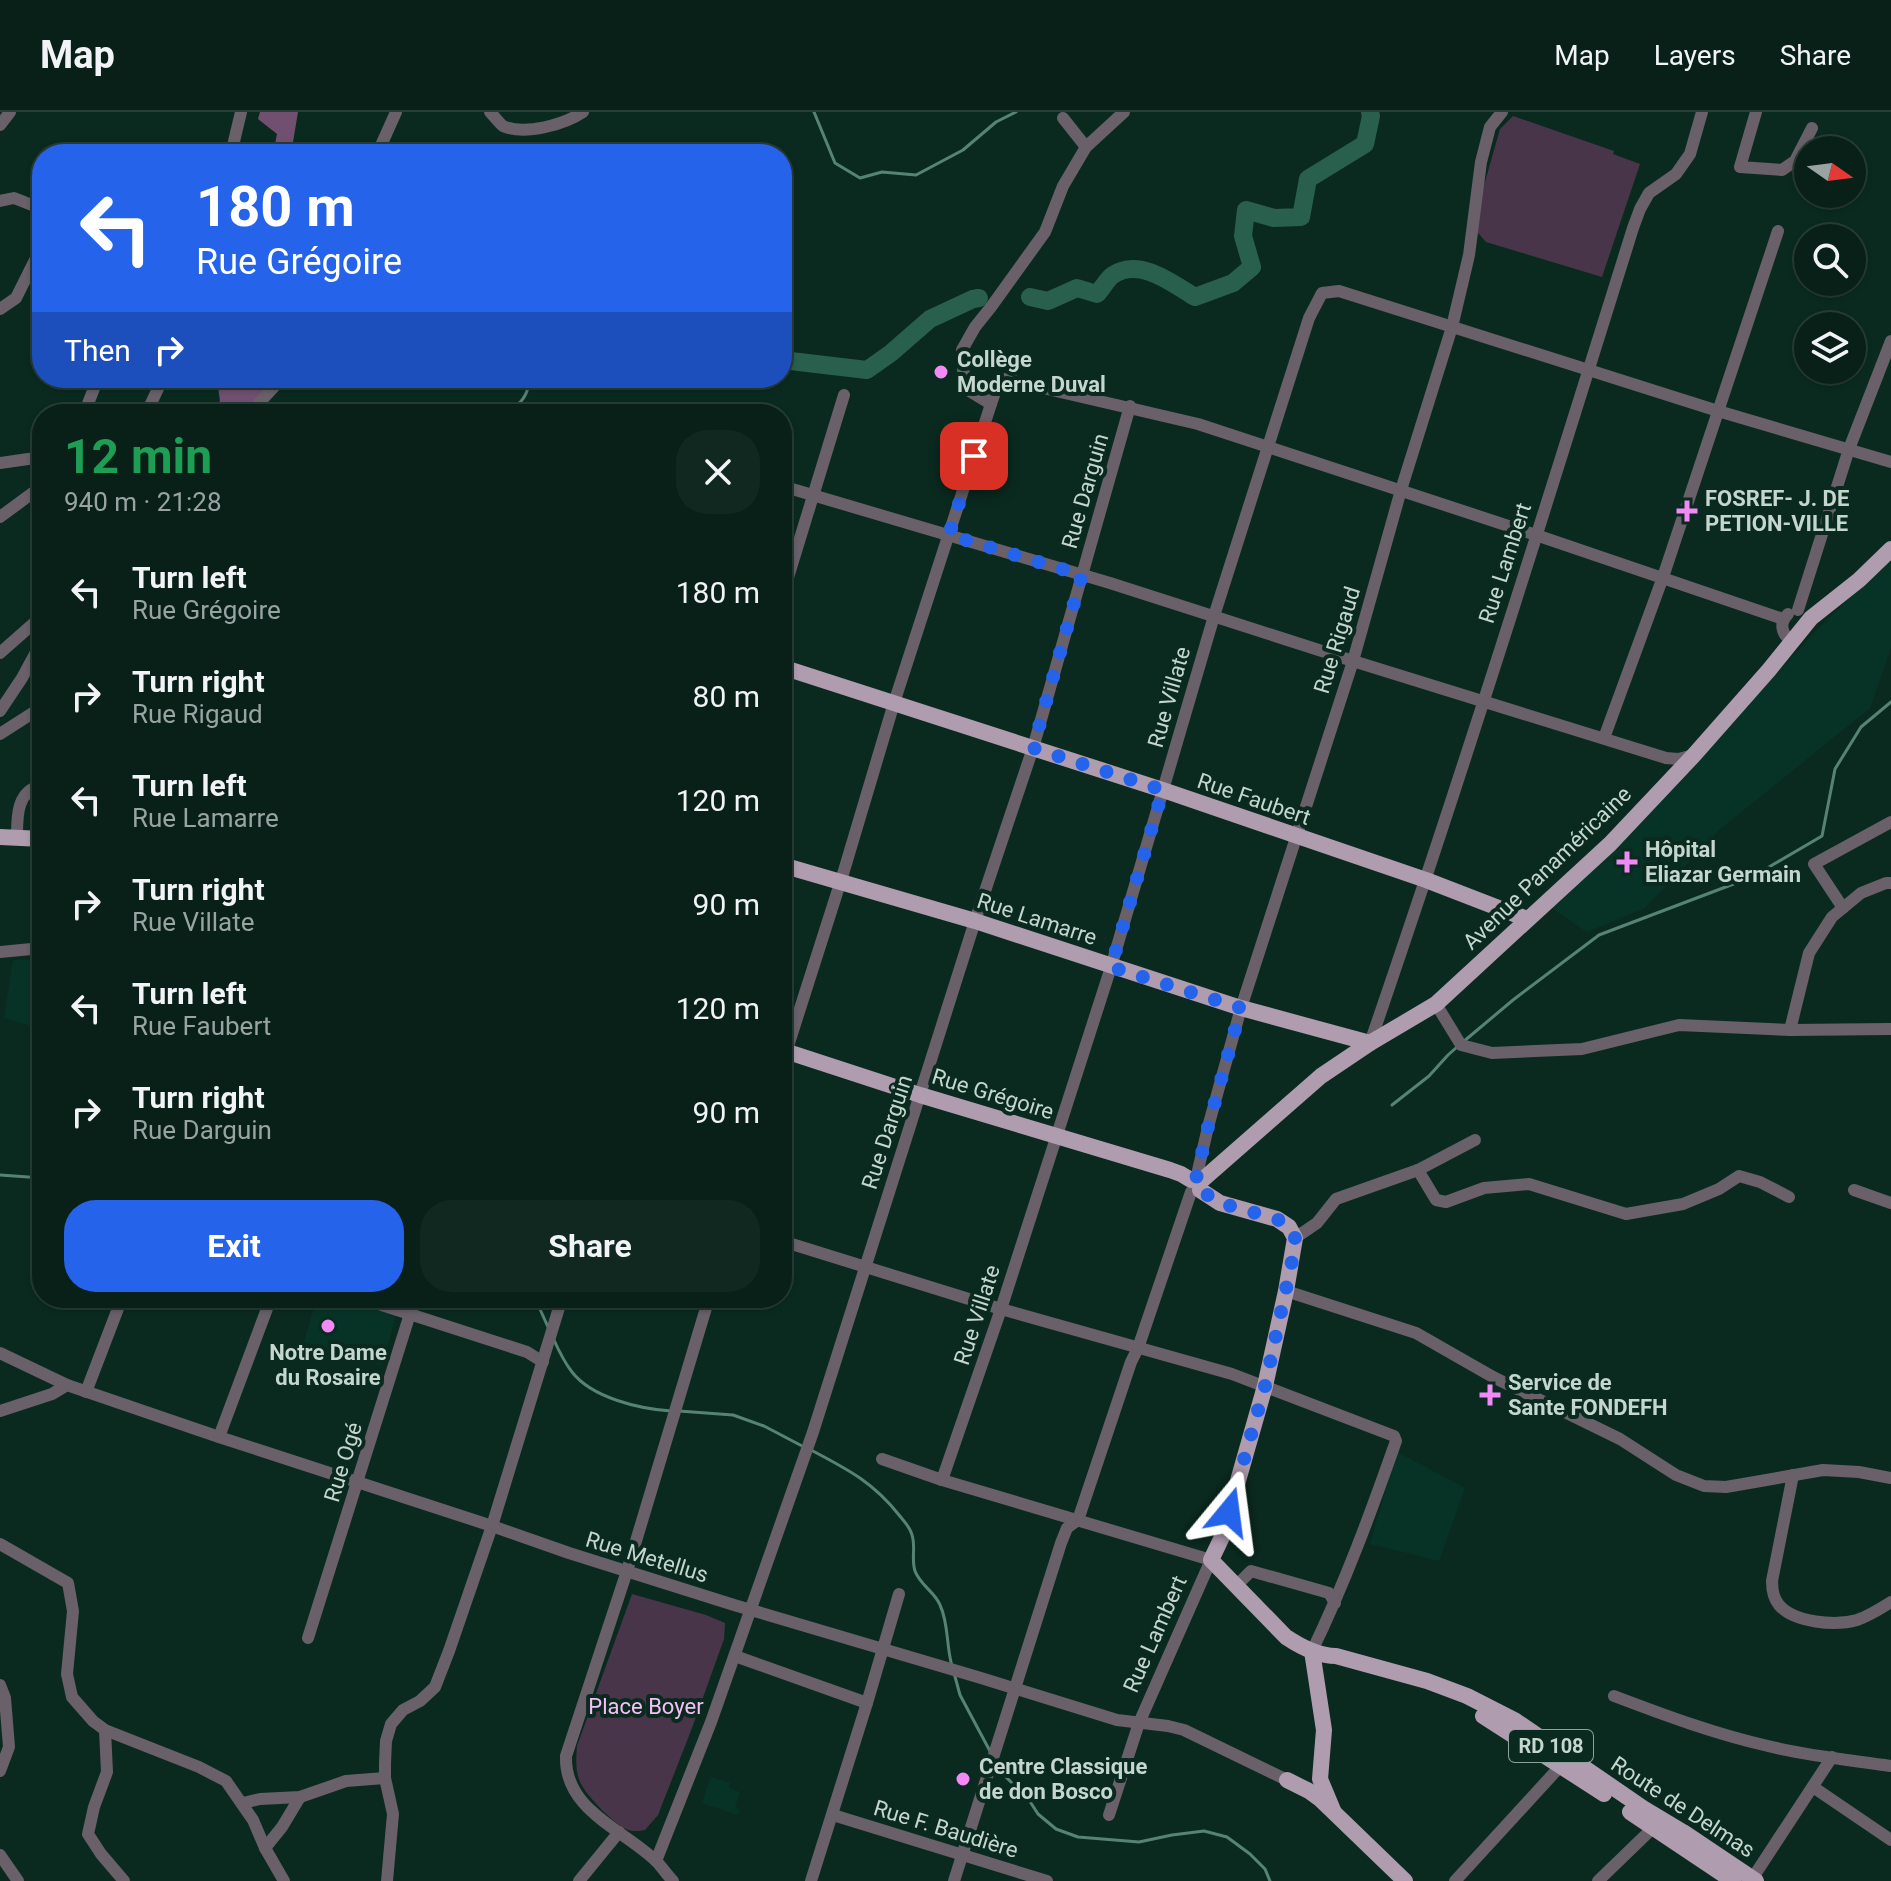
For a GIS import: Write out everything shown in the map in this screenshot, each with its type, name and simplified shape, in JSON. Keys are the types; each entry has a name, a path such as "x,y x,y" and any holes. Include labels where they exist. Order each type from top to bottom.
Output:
{"main road":[{"name":"Avenue Panaméricaine","path":"1196,1185 1321,1076 1436,1004 1610,844 1769,670 1792,641 1805,614 1859,580 1891,549"},
{"name":"Rue Faubert","path":"792,670 1163,790 1426,880 1527,919"},
{"path":"8,838 32,839"},
{"name":"Rue Lamarre","path":"792,868 975,921 1241,1008 1370,1043"},
{"name":"Rue Grégoire","path":"792,1059 1170,1170 1181,1174 1220,1203 1277,1219 1289,1227 1295,1238"},
{"name":"Rue Lambert","path":"1211,1560 1222,1537 1265,1386 1295,1238"},
{"name":"Route de Delmas","path":"1211,1560 1297,1645 1319,1654 1427,1681 1467,1696 1516,1721 1565,1762 1643,1808 1733,1881"},
{"path":"1319,1654 1324,1730 1320,1779 1333,1810"},
{"path":"1287,1780 1310,1778 1320,1767"},
{"path":"1287,1780 1309,1791 1333,1810 1405,1881"},
{"name":"Route de Delmas","path":"1658,1823 1754,1880"}],"street":[{"path":"0,125 10,112"},
{"path":"233,144 241,112"},
{"path":"382,144 396,112"},
{"path":"490,112 502,125 525,130 553,126 583,112"},
{"path":"991,404 968,390 962,350 975,327 1045,232 1063,186 1086,147 1124,112"},
{"name":"Rue Rigaud","path":"954,1881 1061,1543 1067,1528 1078,1520 1131,1362 1196,1185 1208,1127 1241,1008 1353,661 1401,490 1452,327 1469,255 1481,162 1490,127 1502,112"},
{"name":"Rue Lambert","path":"1370,1043 1485,701 1640,209 1649,193 1676,174 1690,154 1702,112"},
{"path":"1756,112 1740,167 1782,170 1795,161 1812,128"},
{"path":"1063,118 1086,147"},
{"path":"0,201 14,198 32,205"},
{"path":"1604,738 1663,577 1778,231"},
{"path":"0,309 16,298 32,266"},
{"name":"Rue Villate","path":"942,1480 1001,1309 1111,967 1214,616 1309,318 1322,293 1339,291 1452,327"},
{"path":"1452,327 1891,462"},
{"path":"1792,641 1784,633 1783,619 1789,612 1805,614 1849,449 1891,341"},
{"path":"792,1029 991,404 1005,379 1198,424 1783,619"},
{"path":"258,404 273,388"},
{"path":"792,564 844,395"},
{"name":"Rue Darguin","path":"656,1861 735,1656 811,1439 1033,748 1130,406"},
{"path":"0,463 32,458"},
{"path":"792,489 1082,575 1666,758 1694,755"},
{"path":"0,517 32,493"},
{"path":"0,653 32,625"},
{"path":"0,711 32,660"},
{"path":"0,734 32,713"},
{"path":"8,838 20,802 32,790"},
{"path":"1843,908 1814,864 1891,822"},
{"path":"1790,1030 1809,953 1832,917 1861,893 1891,883"},
{"path":"0,952 32,949"},
{"path":"1436,1004 1461,1045 1492,1053 1582,1049 1679,1025 1790,1030 1891,1029"},
{"path":"1295,1238 1317,1223 1336,1199 1418,1170 1475,1140"},
{"path":"1418,1170 1436,1200 1441,1202 1484,1188 1529,1184 1626,1214 1683,1204 1719,1189 1739,1176 1760,1182 1789,1197"},
{"path":"1854,1190 1891,1203"},
{"path":"792,1244 1001,1309 1232,1374 1394,1436 1396,1441 1319,1654"},
{"path":"1286,1291 1416,1333 1493,1377 1620,1439 1662,1468 1691,1482 1726,1487 1836,1470 1891,1478"},
{"path":"86,1392 118,1308"},
{"path":"219,1437 267,1308"},
{"path":"389,1308 527,1352 543,1362"},
{"name":"Rue Ogé","path":"308,1638 412,1308"},
{"path":"387,1881 393,1814 385,1778 386,1741 391,1724 403,1710 420,1701 435,1687 492,1526 559,1308"},
{"path":"673,1881 656,1861 593,1813 565,1772 566,1756 627,1571 706,1308"},
{"name":"Rue Metellus","path":"0,1353 86,1392 569,1553 1117,1720 1184,1730 1287,1780"},
{"path":"0,1411 52,1394 67,1385"},
{"path":"882,1459 942,1480 1211,1560"},
{"path":"1793,1475 1772,1581 1772,1591 1781,1608 1818,1622 1846,1622 1861,1619 1891,1602"},
{"path":"0,1544 68,1583 73,1611 67,1674 72,1697 105,1730 199,1767 226,1781 253,1820 284,1881"},
{"name":"Rue Lambert","path":"1109,1815 1139,1723 1211,1560"},
{"path":"1236,1586 1251,1571 1329,1593 1335,1603"},
{"path":"811,1881 899,1594"},
{"path":"735,1656 867,1703"},
{"path":"0,1685 5,1698 9,1747 0,1771"},
{"path":"1614,1696 1690,1724 1765,1746 1891,1766"},
{"path":"105,1730 107,1772 88,1834 124,1881"},
{"path":"1754,1880 1832,1757"},
{"path":"1455,1881 1565,1762"},
{"path":"243,1803 300,1797 346,1781 385,1778"},
{"path":"1813,1787 1891,1840"},
{"path":"265,1848 300,1797"},
{"name":"Rue F. Baudière","path":"833,1815 1047,1881"},
{"path":"1598,1881 1658,1823"},
{"path":"579,1881 619,1832"},
{"path":"0,1857 4,1881"},
{"path":"0,1857 18,1881"}],"shaded area":[{"path":"260,112 298,112 293,144 275,144 277,134 258,119"},
{"path":"218,388 267,388 254,404 217,404 220,401"},
{"path":"1891,557 1891,648 1870,708 1718,831 1645,908 1587,932 1550,907 1646,815 1817,630"},
{"path":"32,959 32,1026 4,1018 13,960"},
{"path":"314,1308 372,1308 396,1315 382,1366 304,1342"},
{"path":"1397,1452 1465,1488 1439,1561 1370,1544"},
{"path":"711,1777 730,1783 729,1788 740,1792 735,1807 740,1809 738,1815 702,1803"}],"green space":[{"path":"1513,116 1614,151 1613,154 1640,164 1602,277 1486,242 1478,233 1477,210 1500,129"},
{"name":"Place Boyer","path":"632,1594 725,1623 724,1639 658,1815 645,1830 636,1831 614,1821 589,1796 579,1779 576,1761 577,1746"}],"waterway":[{"path":"814,112 835,163 860,178 882,172 916,175 963,150 996,122 1016,112"},
{"path":"1030,297 1048,301 1077,288 1097,294 1113,275 1134,269 1156,274 1195,297 1233,283 1252,267 1243,236 1246,210 1274,218 1301,217 1308,179 1365,144 1370,112"},
{"path":"792,361 867,370 930,319 979,298"},
{"path":"518,404 527,388"},
{"path":"1463,1042 1599,935 1752,877 1822,836 1835,769 1861,727 1891,702"},
{"path":"1392,1105 1429,1076 1457,1047"},
{"path":"0,1175 32,1177"},
{"path":"539,1308 548,1327"},
{"path":"553,1338 572,1372 592,1389 631,1405 671,1411"},
{"path":"679,1411 733,1415 764,1426 804,1447"},
{"path":"811,1450 869,1485 908,1527 913,1540 915,1571 938,1600 943,1612 952,1666"},
{"path":"954,1673 960,1695 991,1753"},
{"path":"997,1763 1001,1772 1029,1800 1038,1814 1056,1829 1078,1837 1139,1842 1204,1831 1227,1837 1250,1854 1265,1869 1270,1881"}],"place":[{"name":"Collège Moderne Duval","path":"941,372"},
{"name":"FOSREF- J. DE PETION-VILLE","path":"1687,511"},
{"name":"Hôpital Eliazar Germain","path":"1627,862"},
{"name":"Notre Dame du Rosaire","path":"328,1326"},
{"name":"Service de Sante FONDEFH","path":"1490,1395"},
{"name":"Centre Classique de don Bosco","path":"963,1779"}],"route":[{"path":"974,456 949,535 1082,575 1033,748 1163,790 1111,967 1241,1008 1196,1179 1201,1183 1200,1190 1220,1203 1277,1219 1289,1227 1295,1238 1265,1386 1229,1512"}]}
